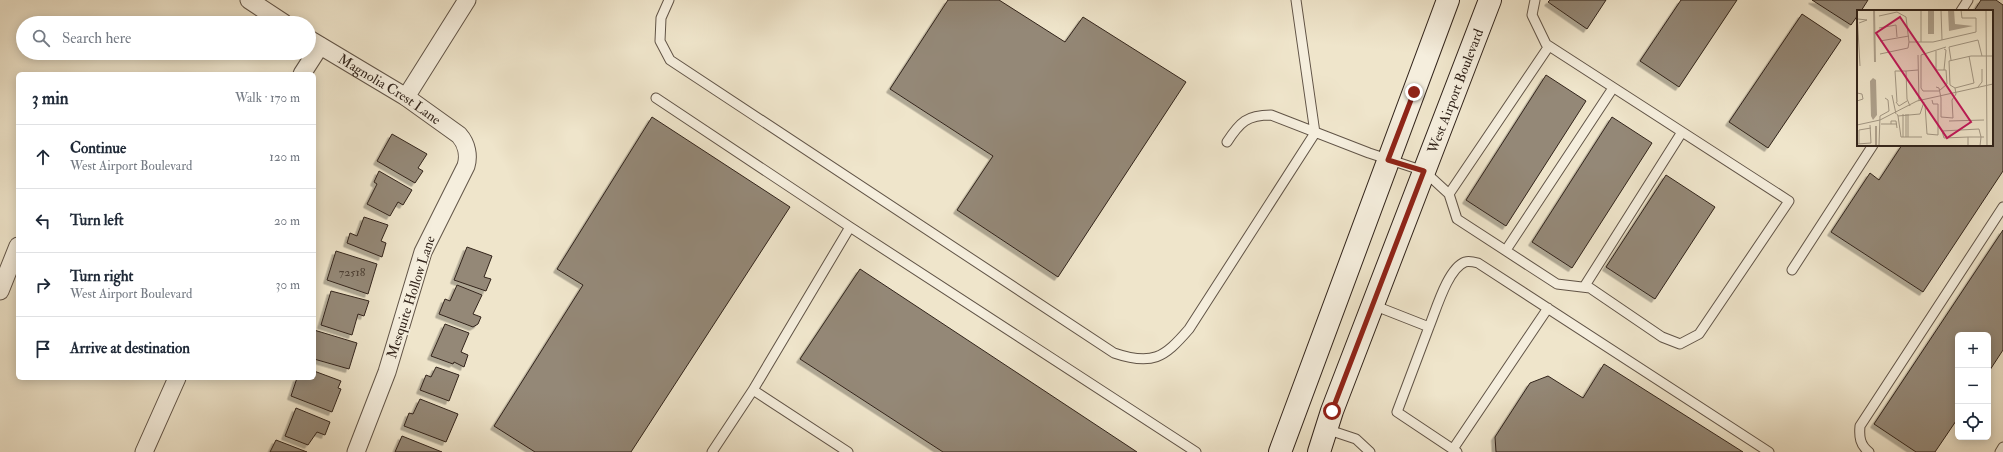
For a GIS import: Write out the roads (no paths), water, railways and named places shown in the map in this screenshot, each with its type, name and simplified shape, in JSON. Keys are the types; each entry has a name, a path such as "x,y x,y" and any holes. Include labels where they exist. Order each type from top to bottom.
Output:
{"main road":[{"path":"1280,452 1448,0"},
{"name":"West Airport Boulevard","path":"1319,452 1373,305 1490,0"}],"street":[{"path":"249,0 273,16"},
{"path":"406,98 467,0"},
{"name":"Magnolia Crest Lane","path":"316,44 406,98 459,136 465,145"},
{"path":"303,72 307,60"},
{"name":"Mesquite Hollow Lane","path":"356,452 387,372 423,252 466,166 468,157 465,145"},
{"path":"0,290 16,251"},
{"path":"144,452 176,380"}],"lane":[{"path":"669,0 661,18 660,41 670,60 1114,353 1133,359 1153,358 1173,348 1189,329 1315,133 1296,0"},
{"path":"1227,142 1241,123 1256,115 1271,115 1289,120 1315,133 1388,160 1424,171 1449,194 1457,219 1557,284 1590,288 1662,337 1680,344 1699,334 1789,201 1546,44 1532,15 1534,0"},
{"path":"1962,10 1968,0"},
{"path":"1449,194 1549,46"},
{"path":"1506,250 1613,88"},
{"path":"656,98 850,227 1196,452"},
{"path":"1584,287 1682,132"},
{"path":"1792,270 1873,146"},
{"path":"1869,452 1862,444 1860,426 2003,207"},
{"path":"712,452 753,390 850,227"},
{"path":"1548,308 1455,451 1397,412 1429,327 1450,278 1457,267 1466,261 1478,263 1548,308 1769,452"},
{"path":"1373,305 1429,327"},
{"path":"753,390 848,452"},
{"path":"1326,430 1356,439 1370,452"},
{"path":"2000,452 2003,447"}]}
